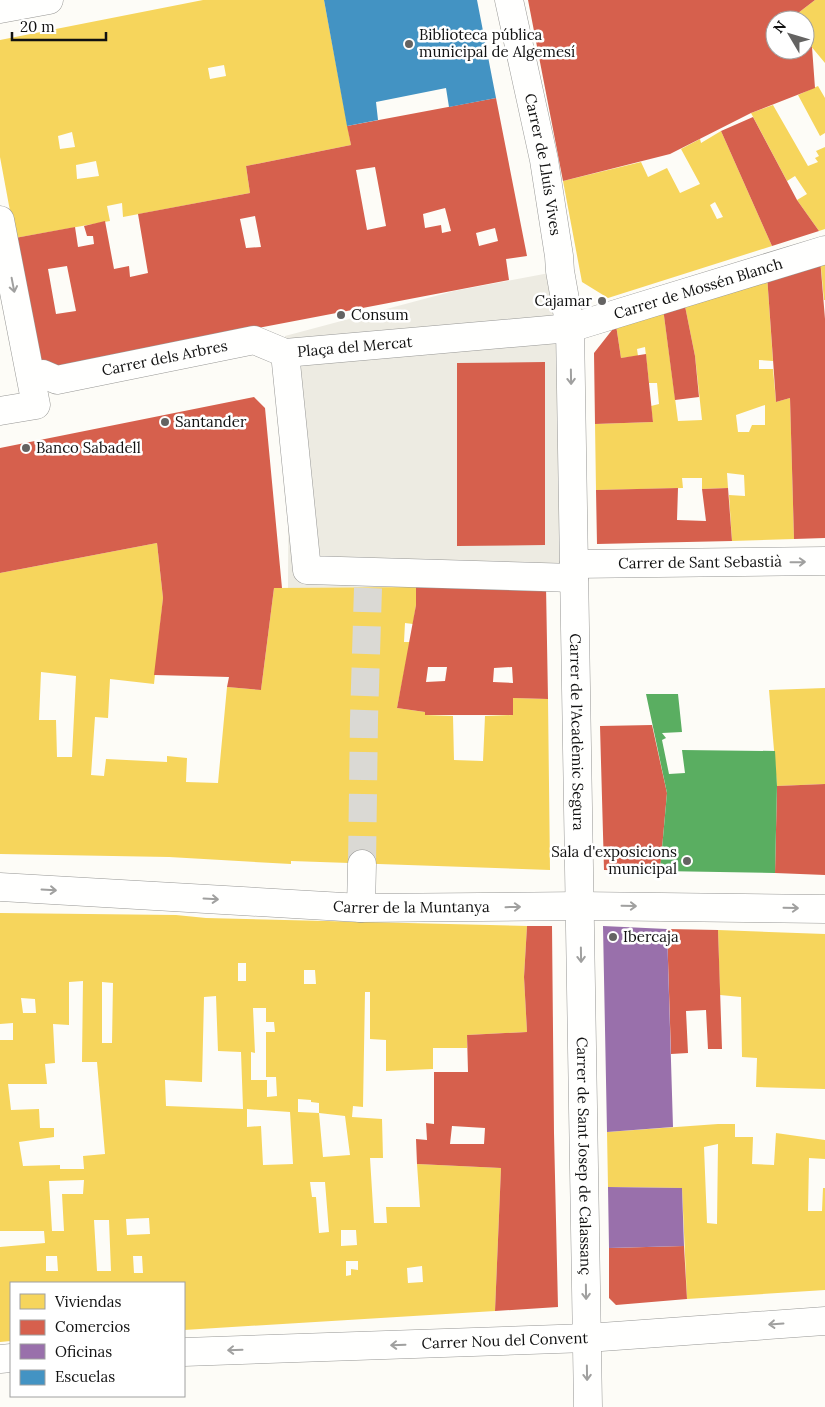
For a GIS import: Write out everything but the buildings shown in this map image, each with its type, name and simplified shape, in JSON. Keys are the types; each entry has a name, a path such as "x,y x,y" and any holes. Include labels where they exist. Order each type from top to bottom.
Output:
{"street":[{"path":"0,9 49,0"},
{"name":"Carrer de Lluís Vives","path":"509,0 544,160 570,328"},
{"path":"0,220 36,405 0,411"},
{"name":"Carrer de Mossén Blanch","path":"570,328 825,250"},
{"path":"570,328 575,576"},
{"name":"Plaça del Mercat","path":"570,328 285,353 307,570 368,580 575,576"},
{"name":"Carrer dels Arbres","path":"43,374 57,380 254,340 285,353"},
{"name":"Carrer de Sant Sebastià","path":"575,576 825,561"},
{"name":"Carrer de l'Acadèmic Segura","path":"575,576 580,906"},
{"path":"361,908 362,864"},
{"name":"Carrer de la Muntanya","path":"0,887 361,908 580,906 825,909"},
{"name":"Carrer de Sant Josep de Calassanç","path":"580,906 588,1407"},
{"name":"Carrer Nou del Convent","path":"185,1352 586,1338 825,1321"}],"shaded area":[{"path":"560,271 575,586 288,588 289,387 285,336 454,291"}],"tunnel":[{"path":"362,864 368,588"}],"place":[{"name":"Biblioteca pública municipal de Algemesí","path":"409,44"},
{"name":"Cajamar","path":"602,301"},
{"name":"Consum","path":"341,315"},
{"name":"Santander","path":"165,422"},
{"name":"Banco Sabadell","path":"26,448"},
{"name":"Sala d'exposicions municipal","path":"687,861"},
{"name":"Ibercaja","path":"613,937"}]}
